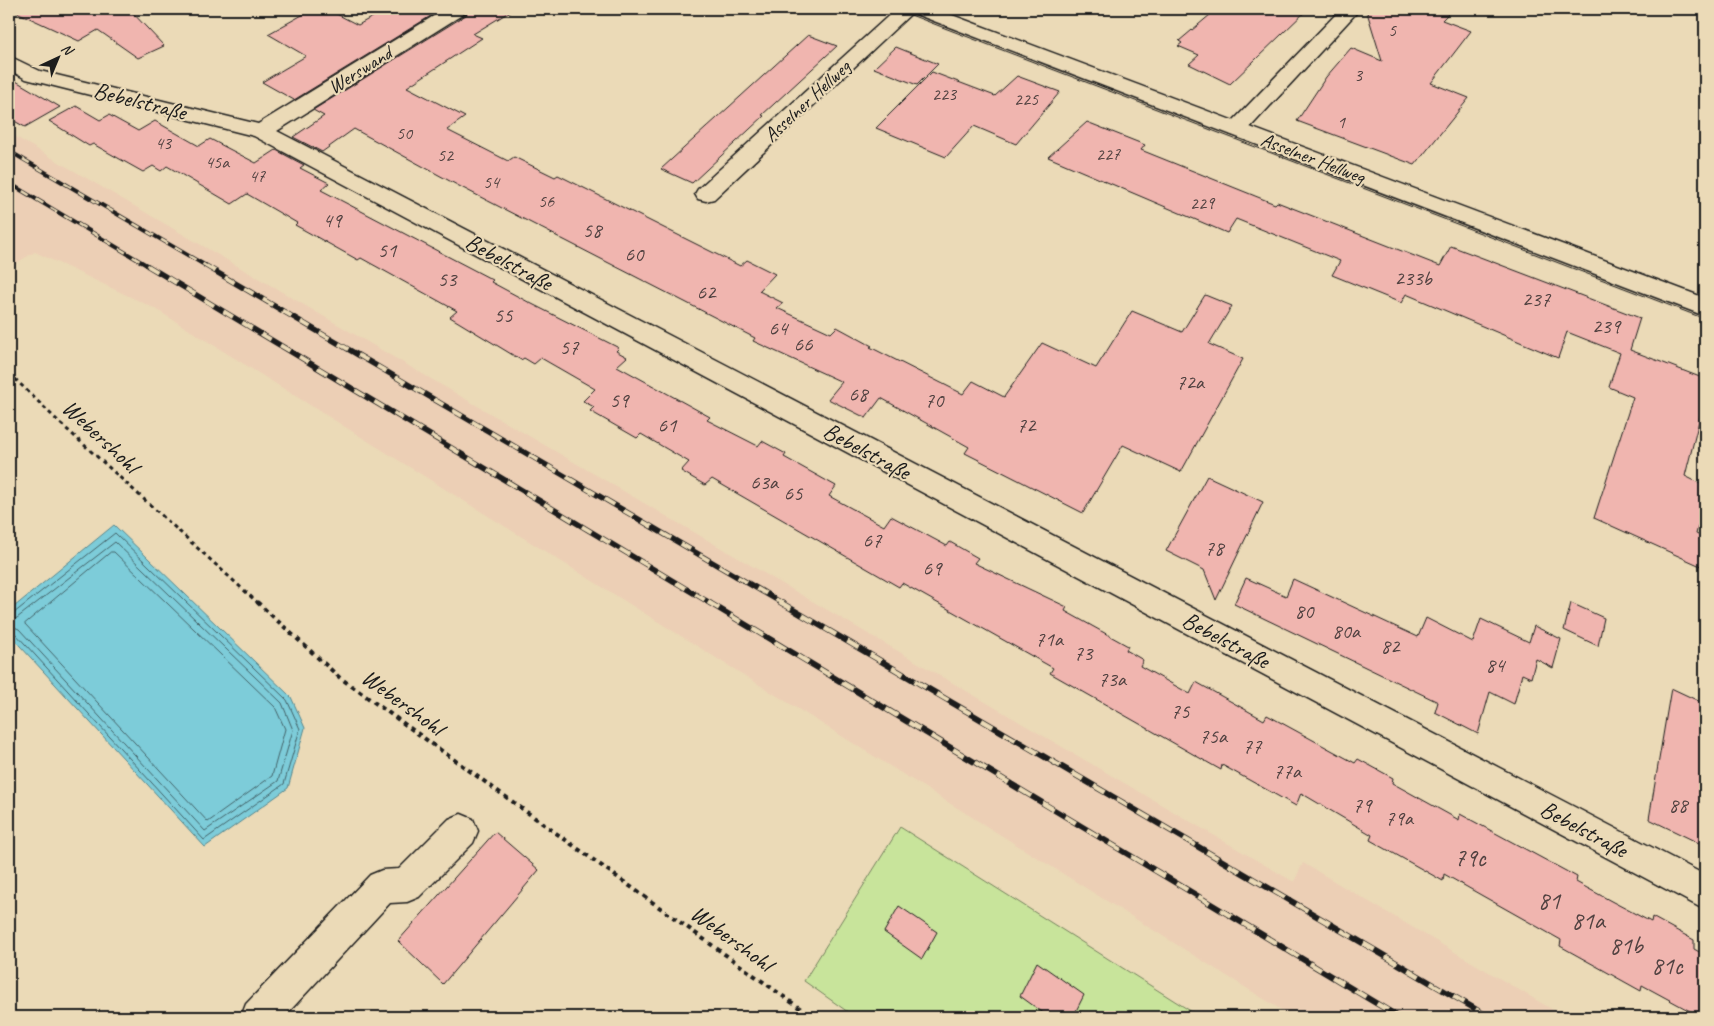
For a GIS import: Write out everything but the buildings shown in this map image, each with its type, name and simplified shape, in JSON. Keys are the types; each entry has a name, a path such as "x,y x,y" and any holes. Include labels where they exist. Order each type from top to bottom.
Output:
{"street":[{"name":"Werswand","path":"261,132 458,9"},
{"name":"Asselner Hellweg","path":"706,194 907,9"},
{"name":"Asselner Hellweg","path":"920,9 1705,308"},
{"path":"1237,129 1351,9"},
{"name":"Bebelstraße","path":"9,62 33,75 261,132 1705,893"},
{"path":"259,1017 382,887 407,885 461,831"}],"path":[{"name":"Webershohl","path":"9,372 60,423 339,677 812,1017"}],"shaded area":[{"path":"9,133 1294,882 1303,863 1565,1017 1293,1017 154,308 35,252 9,267"}],"green space":[{"path":"900,827 1200,1017 855,1017 804,981"}],"water":[{"path":"114,525 291,697 305,728 288,788 205,847 9,634 9,611"}],"tram line":[{"path":"895,9 1705,319"}],"railway":[{"path":"9,151 208,267"},
{"path":"9,183 150,267"},
{"path":"148,266 710,603"},
{"path":"206,266 782,603"},
{"path":"708,602 1399,1017"},
{"path":"780,602 1489,1017"}]}
